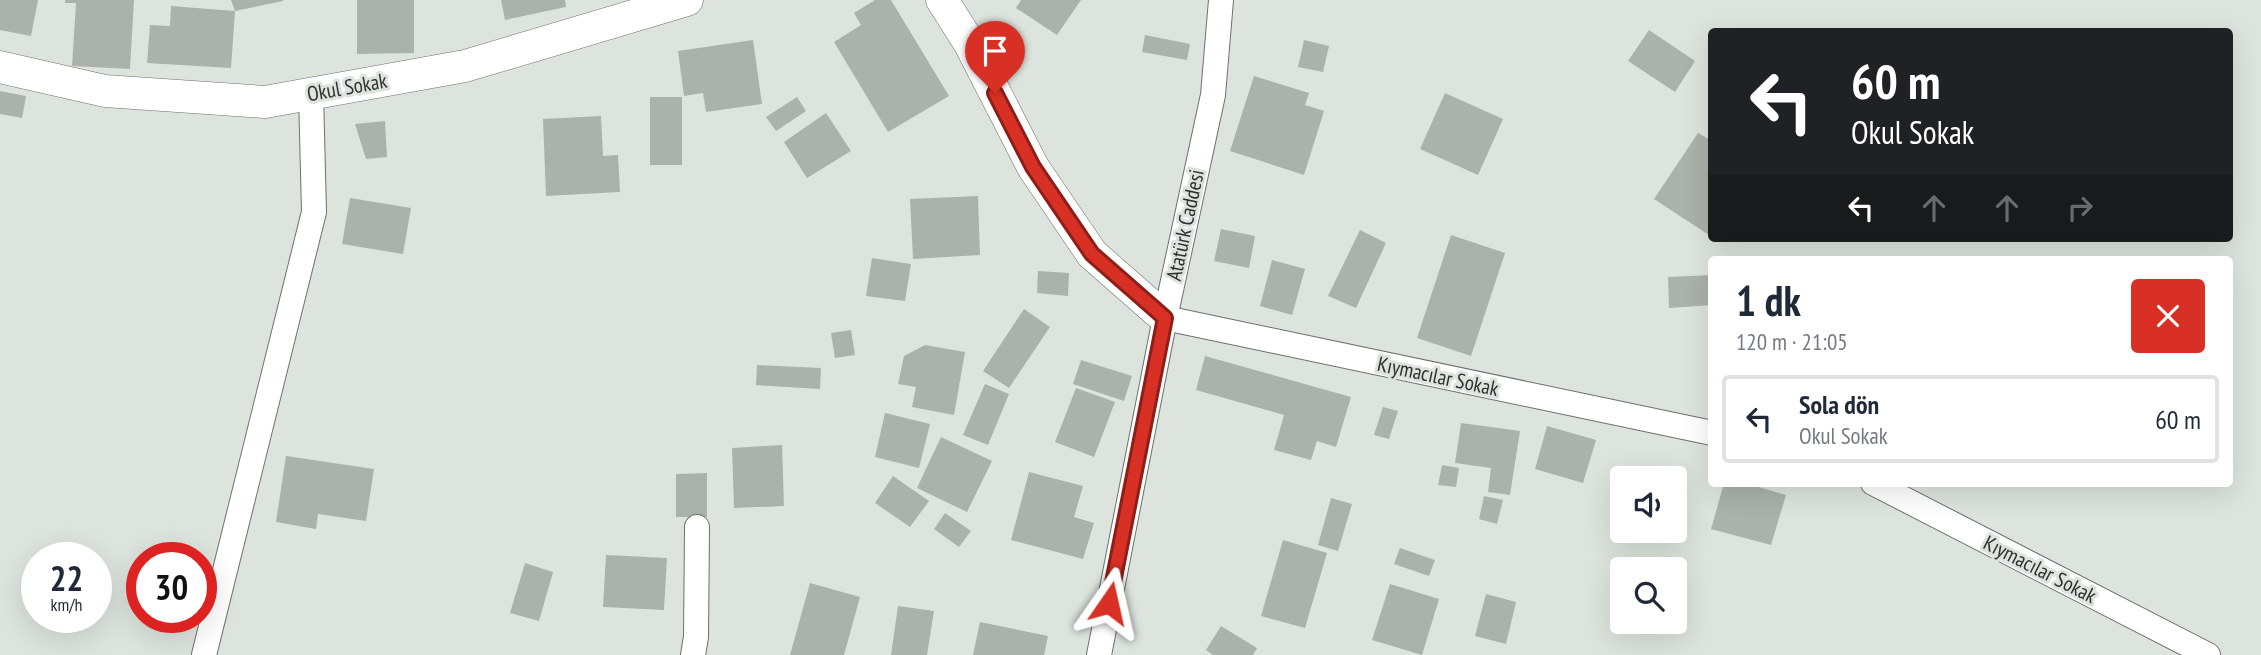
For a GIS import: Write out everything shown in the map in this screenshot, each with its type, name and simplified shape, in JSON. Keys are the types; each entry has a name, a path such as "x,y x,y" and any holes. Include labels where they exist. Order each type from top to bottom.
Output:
{"street":[{"name":"Okul Sokak","path":"0,66 104,91 265,102 465,66 687,0"},
{"path":"942,0 970,44 1033,167 1092,254 1165,318"},
{"name":"Atatürk Caddesi","path":"1099,655 1165,318 1213,95 1221,0"},
{"path":"204,655 314,212 311,94"},
{"name":"Kıymacılar Sokak","path":"1165,318 1708,432"},
{"name":"Kıymacılar Sokak","path":"1880,487 2208,655"},
{"path":"693,655 696,637 696,527"}],"building":[{"path":"0,0 38,0 31,36 0,30"},
{"path":"65,0 134,0 130,69 72,66 76,3 65,3"},
{"path":"231,0 283,0 283,1 235,11"},
{"path":"357,0 414,0 414,53 357,54"},
{"path":"501,0 565,0 566,7 505,20"},
{"path":"875,0 891,0 949,96 888,132 834,42 861,25 854,13"},
{"path":"1021,0 1081,0 1057,35 1016,8"},
{"path":"171,6 235,11 231,68 147,63 150,25 170,26"},
{"path":"1649,30 1695,61 1675,92 1628,61"},
{"path":"1145,35 1190,44 1187,60 1142,52"},
{"path":"753,40 762,104 706,112 703,93 684,96 678,51"},
{"path":"1304,40 1329,46 1323,72 1298,67"},
{"path":"1254,76 1309,93 1305,105 1324,111 1304,175 1230,151"},
{"path":"0,91 26,96 22,118 0,114"},
{"path":"1445,93 1503,119 1478,175 1420,149"},
{"path":"650,97 682,97 682,165 650,165"},
{"path":"797,97 806,111 776,131 766,117"},
{"path":"826,113 851,151 807,178 784,142"},
{"path":"601,116 603,156 618,155 620,192 546,196 543,119"},
{"path":"385,121 387,157 366,159 355,124"},
{"path":"1698,133 1708,139 1708,234 1654,199"},
{"path":"978,196 980,255 913,259 910,199"},
{"path":"350,198 411,208 403,254 342,244"},
{"path":"1221,229 1255,236 1249,268 1214,261"},
{"path":"1360,230 1386,243 1356,308 1328,296"},
{"path":"1451,235 1505,253 1471,356 1417,338"},
{"path":"872,258 911,264 905,301 866,296"},
{"path":"1272,260 1305,269 1292,315 1260,306"},
{"path":"1038,271 1069,273 1068,296 1037,293"},
{"path":"1708,275 1708,305 1669,308 1668,277"},
{"path":"1024,309 1050,327 1009,388 983,371"},
{"path":"851,330 855,355 835,358 831,333"},
{"path":"925,345 965,352 954,415 912,407 916,387 898,384 904,356"},
{"path":"1205,356 1351,397 1336,447 1317,441 1311,460 1274,450 1284,415 1196,390"},
{"path":"1081,360 1132,376 1124,401 1073,384"},
{"path":"757,365 821,368 820,389 756,385"},
{"path":"985,384 1009,394 988,445 963,435"},
{"path":"1076,388 1115,402 1094,457 1055,442"},
{"path":"1383,407 1398,411 1389,439 1374,435"},
{"path":"885,413 930,424 919,468 875,457"},
{"path":"1461,423 1520,431 1510,495 1488,492 1491,468 1455,463"},
{"path":"1547,426 1596,440 1583,483 1535,469"},
{"path":"941,437 992,461 967,512 917,488"},
{"path":"782,445 784,506 734,508 732,448"},
{"path":"286,456 374,469 366,521 318,514 316,529 276,522"},
{"path":"1442,465 1459,468 1456,487 1438,485"},
{"path":"1029,472 1083,486 1074,517 1094,523 1083,559 1011,540"},
{"path":"707,473 707,517 676,517 676,474"},
{"path":"893,476 929,501 910,527 875,503"},
{"path":"1723,487 1759,487 1786,495 1771,545 1711,529"},
{"path":"1484,496 1503,500 1497,524 1479,519"},
{"path":"1331,498 1352,504 1338,551 1318,545"},
{"path":"945,513 971,531 959,547 934,529"},
{"path":"1283,540 1327,553 1305,628 1261,616"},
{"path":"1400,548 1435,560 1429,576 1394,564"},
{"path":"606,555 667,558 664,610 603,607"},
{"path":"525,563 553,572 539,621 510,613"},
{"path":"810,583 860,597 844,655 790,655"},
{"path":"1390,584 1439,599 1422,655 1372,640"},
{"path":"1486,594 1516,602 1506,644 1475,636"},
{"path":"898,606 934,611 927,655 891,655"},
{"path":"980,622 1048,636 1044,655 973,655"},
{"path":"1221,626 1257,648 1253,655 1213,655 1206,650"}],"route":[{"path":"995,93 1033,167 1092,254 1165,318 1109,603"}]}
